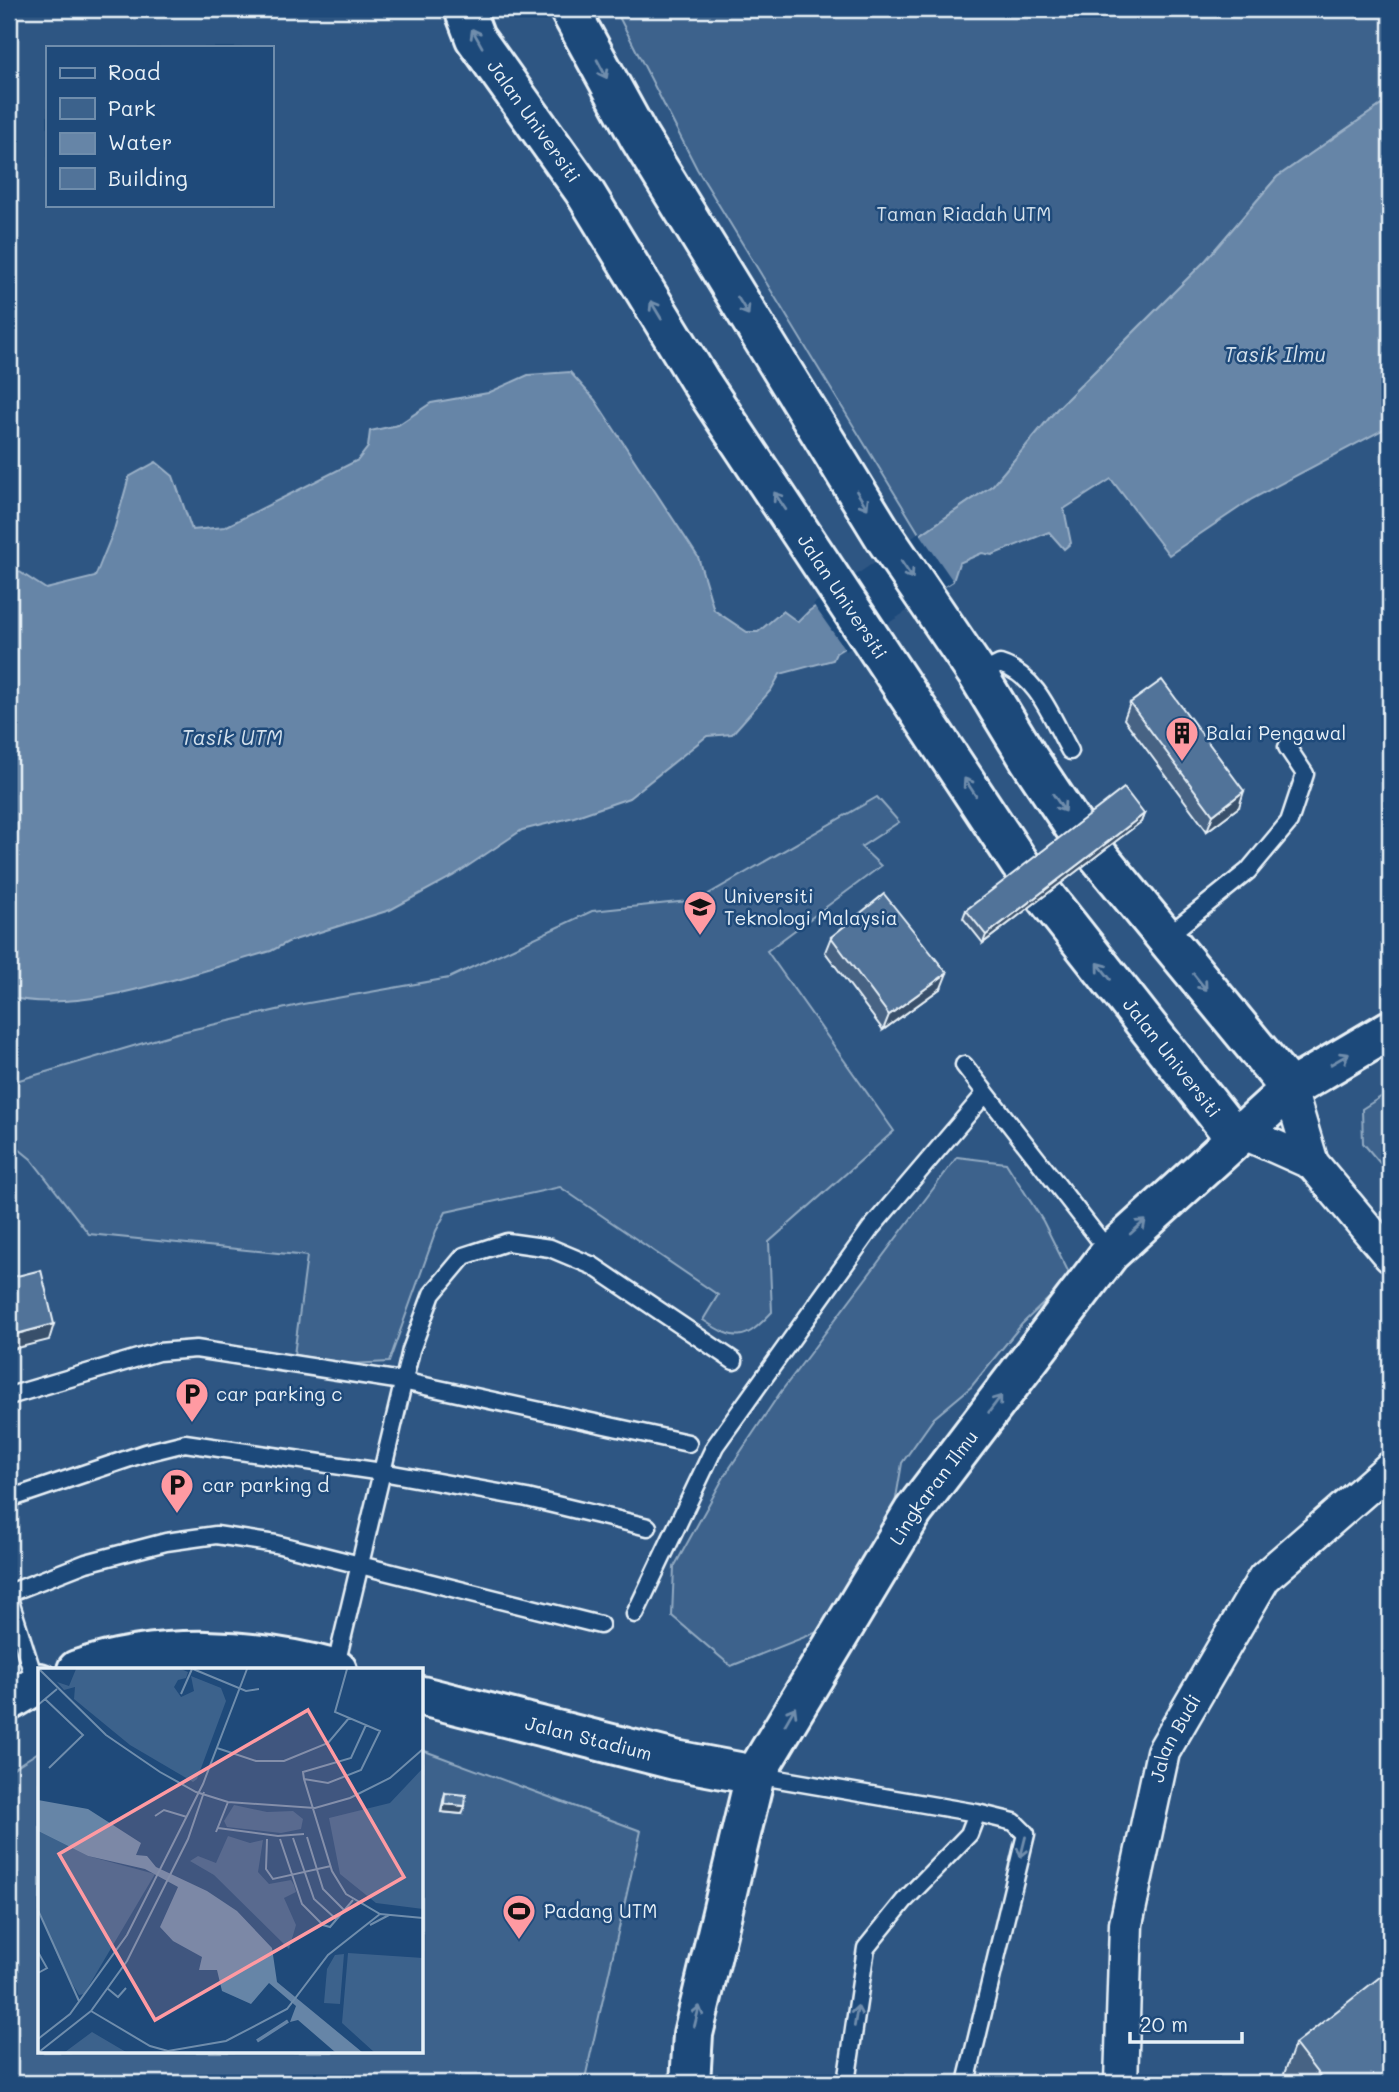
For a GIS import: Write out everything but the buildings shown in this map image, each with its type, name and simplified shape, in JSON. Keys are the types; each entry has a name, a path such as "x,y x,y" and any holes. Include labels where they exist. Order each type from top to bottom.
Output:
{"street":[{"name":"Jalan Universiti","path":"464,9 475,38 584,191 700,381 1020,864 1224,1125 1312,1163"},
{"path":"569,9 639,137 885,538 978,675 1073,825 1166,937 1200,983 1290,1089 1312,1163 1390,1256"},
{"name":"Lingkaran Ilmu","path":"690,2083 693,2034 755,1775 913,1512 1110,1253 1290,1089 1390,1030"},
{"name":"Jalan Budi","path":"1121,2083 1126,1924 1163,1752 1264,1578 1390,1468"},
{"path":"83,1668 101,1662 151,1655 230,1650 325,1668"},
{"name":"Jalan Stadium","path":"424,1697 675,1760 755,1775"}],"lane":[{"path":"978,675 1000,664 1015,668 1031,681 1070,751"},
{"path":"1166,937 1248,871 1289,822 1305,774 1287,747"},
{"path":"964,1065 1110,1253"},
{"path":"635,1614 715,1446 871,1228 985,1094"},
{"path":"336,1668 402,1381 432,1294 464,1256 507,1242 551,1248 593,1266 734,1361"},
{"path":"9,1396 158,1352 196,1349 402,1381 688,1443"},
{"path":"9,1499 145,1453 185,1443 382,1472 527,1498 648,1527"},
{"path":"9,1593 86,1563 166,1542 216,1535 276,1544 600,1625"},
{"path":"9,1598 28,1689"},
{"path":"755,1775 977,1813 1014,1822 1026,1834 966,2083"},
{"path":"846,2083 866,1948 904,1901 969,1834 977,1813"}],"shaded area":[{"name":"Universiti Teknologi Malaysia","path":"9,9 1390,9 1390,2083 9,2083"}],"green space":[{"name":"Taman Riadah UTM","path":"615,9 1390,9 1390,99 1277,177 1206,260 1057,409 993,485 920,535 697,169"},
{"path":"877,797 899,822 861,847 881,866 767,951 894,1131 769,1242 772,1312 747,1334 732,1335 703,1320 718,1295 560,1187 446,1212 436,1231 389,1362 350,1364 294,1355 307,1256 89,1234 31,1159 9,1141 9,1083 177,1033 303,1004 449,978 592,911 698,900"},
{"path":"1390,1091 1390,1175 1363,1143 1362,1109"},
{"path":"957,1157 1006,1163 1043,1221 1071,1277 1022,1324 971,1387 934,1418 902,1463 895,1504 820,1631 731,1666 672,1616 674,1567 725,1475 780,1393"},
{"name":"Padang UTM","path":"424,1751 641,1831 584,2083 9,2083 9,1771 38,1752 38,2054 424,2054"}],"water":[{"name":"Tasik UTM","path":"1390,99 1390,426 1252,499 1169,555 1111,479 1064,509 1071,543 1064,549 1049,532 992,555 982,553 959,563 953,581 836,653 833,660 780,674 771,690 732,734 707,736 629,798 574,817 522,830 453,876 390,910 288,942 271,951 140,989 70,1001 9,997 9,565 46,589 95,577 114,530 129,477 156,462 173,476 192,530 225,527 358,460 368,447 370,431 398,425 431,403 488,393 528,375 570,372 595,400 698,557 714,610 747,632 758,632 783,611 798,622 809,611 993,485 1057,409 1206,260 1277,177"}],"pier":[{"path":"919,532 953,581 846,651 813,604"}],"place":[{"name":"Balai Pengawal","path":"1182,763"},
{"name":"Universiti Teknologi Malaysia","path":"700,937"},
{"name":"car parking c","path":"192,1424"},
{"name":"car parking d","path":"177,1515"},
{"name":"Padang UTM","path":"519,1941"}],"water label":[{"name":"Tasik Ilmu","path":"1275,355"}]}
